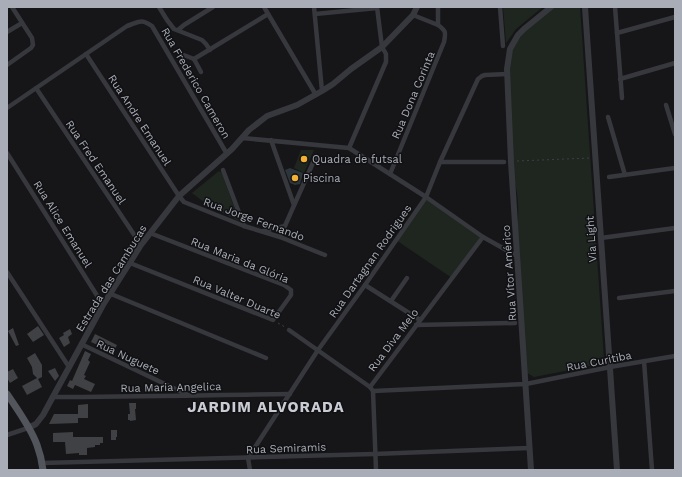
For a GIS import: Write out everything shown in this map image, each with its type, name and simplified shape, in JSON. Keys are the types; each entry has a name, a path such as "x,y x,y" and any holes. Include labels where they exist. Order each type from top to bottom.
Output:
{"main road":[{"path":"7,394 37,445 42,467"}],"street":[{"path":"7,65 33,45 32,38 12,7"},
{"path":"160,7 174,29 202,40 210,50"},
{"path":"178,30 213,7"},
{"path":"264,7 316,95"},
{"path":"314,7 322,91"},
{"name":"Estrada das Cambucas","path":"28,428 39,421 103,305 141,245 179,196 227,154 249,130 267,116 297,105 316,95 382,47 413,15 417,7"},
{"name":"Rua Dona Corinta","path":"390,174 444,42 444,29 438,25 438,7"},
{"path":"500,7 503,46"},
{"path":"507,74 509,53 514,40 521,32 551,7"},
{"name":"Via Light","path":"585,7 617,470"},
{"path":"615,7 622,98"},
{"path":"315,14 347,9 377,8 382,47 386,54 386,62 349,148"},
{"path":"194,59 268,14"},
{"path":"413,15 438,25"},
{"path":"617,33 675,17"},
{"name":"Rua Frederico Cameron","path":"7,108 127,26 140,21 145,21 152,26 227,154"},
{"path":"7,32 22,23"},
{"name":"Rua Andre Emanuel","path":"86,54 179,196"},
{"path":"181,54 194,59 201,72"},
{"path":"620,79 675,63"},
{"name":"Rua Vítor Américo","path":"507,74 511,162 531,470"},
{"name":"Rua Dartagnan Rodrigues","path":"248,458 318,350 426,197 440,162 478,79 485,75 507,74"},
{"name":"Rua Fred Emanuel","path":"36,88 141,245"},
{"path":"666,105 675,134"},
{"path":"608,117 624,175"},
{"path":"242,138 349,148 426,197 483,238 518,256"},
{"path":"271,140 294,205"},
{"name":"Rua Alice Emanuel","path":"7,153 103,305"},
{"path":"280,238 316,156"},
{"path":"440,162 504,162"},
{"path":"609,177 675,168"},
{"path":"223,170 244,226"},
{"name":"Rua Jorge Fernando","path":"179,196 184,202 244,226 325,255"},
{"path":"262,232 285,226"},
{"path":"601,238 675,228"},
{"name":"Rua Maria da Glória","path":"150,233 288,287 291,290 291,295 273,320"},
{"name":"Rua Diva Melo","path":"371,389 416,325 483,238"},
{"name":"Rua Valter Duarte","path":"130,263 273,320"},
{"path":"7,272 69,367"},
{"path":"391,301 407,278"},
{"path":"365,285 420,320"},
{"path":"619,298 675,291"},
{"path":"110,294 266,358"},
{"path":"416,325 515,322"},
{"name":"Rua Valter Duarte","path":"289,330 371,389"},
{"name":"Rua Nuguete","path":"81,344 189,396"},
{"name":"Rua Curitiba","path":"526,384 675,356"},
{"path":"644,362 652,470"},
{"path":"376,470 371,389 526,384"},
{"name":"Rua Maria Angelica","path":"52,397 290,394"},
{"path":"7,435 28,428"},
{"name":"Rua Semiramis","path":"42,467 530,448"},
{"path":"248,458 250,470"}],"path":[{"path":"511,162 596,157"},
{"name":"Rua Valter Duarte","path":"273,320 289,330"}],"shaded area":[{"path":"503,7 543,7 516,29 506,43"},
{"path":"554,7 580,7 604,359 603,363 601,364 534,377 527,373 517,233 518,206 514,179 508,61 519,35"},
{"name":"Quadra de futsal","path":"301,150 314,150 304,173 294,168"},
{"name":"Piscina","path":"290,168 303,173 300,184 295,185 290,183 285,170"},
{"path":"219,171 222,173 239,221 209,206 192,193"},
{"path":"426,197 483,237 452,278 396,240"}],"building":[{"path":"38,326 44,335 33,342 27,334"},
{"path":"13,328 19,345 16,346 8,331"},
{"path":"70,329 72,334 68,337 70,343 64,347 59,338 64,335 63,333"},
{"path":"95,334 117,345 113,352 91,342"},
{"path":"85,351 91,354 88,360 90,362 84,375 86,376 84,379 95,384 91,392 75,385 73,389 67,386 70,380 72,381"},
{"path":"35,353 42,365 42,377 38,379 42,387 27,395 22,386 37,378 33,374 32,367 27,358"},
{"path":"55,368 59,376 55,381 48,371"},
{"path":"13,369 18,378 10,383 7,378 7,372"},
{"path":"129,403 136,403 136,420 128,420 128,414 130,414"},
{"path":"88,404 88,418 78,418 78,423 49,424 54,414 78,414 78,405"},
{"path":"111,430 117,430 116,440 111,440"},
{"path":"73,432 73,437 103,437 103,443 100,443 100,445 95,445 95,447 87,448 87,455 79,455 79,453 66,454 65,442 53,442 53,433"}],"place":[{"name":"Quadra de futsal","path":"304,159"},
{"name":"Piscina","path":"295,178"}],"district":[{"name":"JARDIM ALVORADA","path":"266,407"}]}
